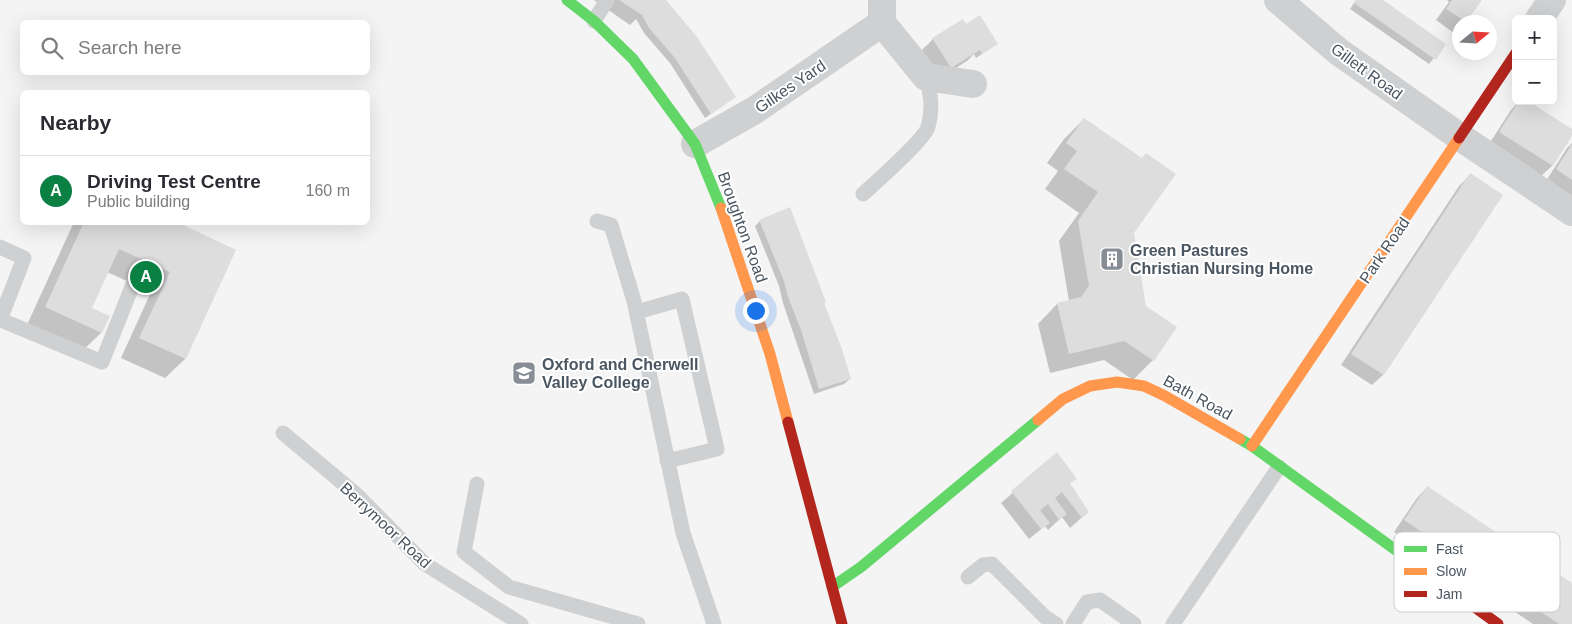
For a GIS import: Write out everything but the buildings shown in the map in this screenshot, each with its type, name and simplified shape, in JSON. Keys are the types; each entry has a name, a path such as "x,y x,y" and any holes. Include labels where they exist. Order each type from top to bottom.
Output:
{"street":[{"name":"Broughton Road","path":"566,0 594,21 633,59 695,144 718,197 770,354 842,624"},
{"name":"Gillett Road","path":"1278,0 1339,52 1460,137 1572,212"},
{"path":"1542,15 1552,0"},
{"name":"Gilkes Yard","path":"695,144 754,110 882,11 926,77"},
{"name":"Park Road","path":"1252,446 1512,60"},
{"path":"926,77 973,84"},
{"name":"Bath Road","path":"832,587 861,567 1063,399 1090,386 1117,382 1144,386 1252,446 1394,549"},
{"name":"Bath Road","path":"1481,612 1498,624"}],"lane":[{"path":"594,21 607,0"},
{"path":"863,194 928,129 932,111 931,95 926,77"},
{"path":"597,221 612,225 637,312 683,533 714,624"},
{"path":"0,247 24,258 0,320 102,362 137,274"},
{"path":"637,312 682,299 717,449 668,462"},
{"name":"Berrymoor Road","path":"283,433 357,495 425,564 521,624"},
{"path":"1173,624 1279,467"},
{"path":"477,484 464,552 509,587 638,624"},
{"path":"968,577 983,565 992,564 1045,617 1056,624"},
{"path":"1073,624 1087,602 1100,600 1134,624"}],"traffic: fast":[{"path":"567,0 594,21 633,59 695,144 721,208"},
{"path":"832,587 861,567 1038,420"},
{"path":"1240,439 1394,549"}],"traffic: slow":[{"path":"1252,446 1459,138"},
{"path":"721,208 770,354 788,422"},
{"path":"1038,420 1063,399 1090,386 1117,382 1144,386 1240,439"}],"traffic: jam":[{"path":"1459,138 1512,59"},
{"path":"788,422 842,624"},
{"path":"1481,612 1498,624"}],"place":[{"name":"Green Pastures Christian Nursing Home","path":"1112,259"},
{"name":"Driving Test Centre","path":"146,277"},
{"name":"Oxford and Cherwell Valley College","path":"524,373"}]}
